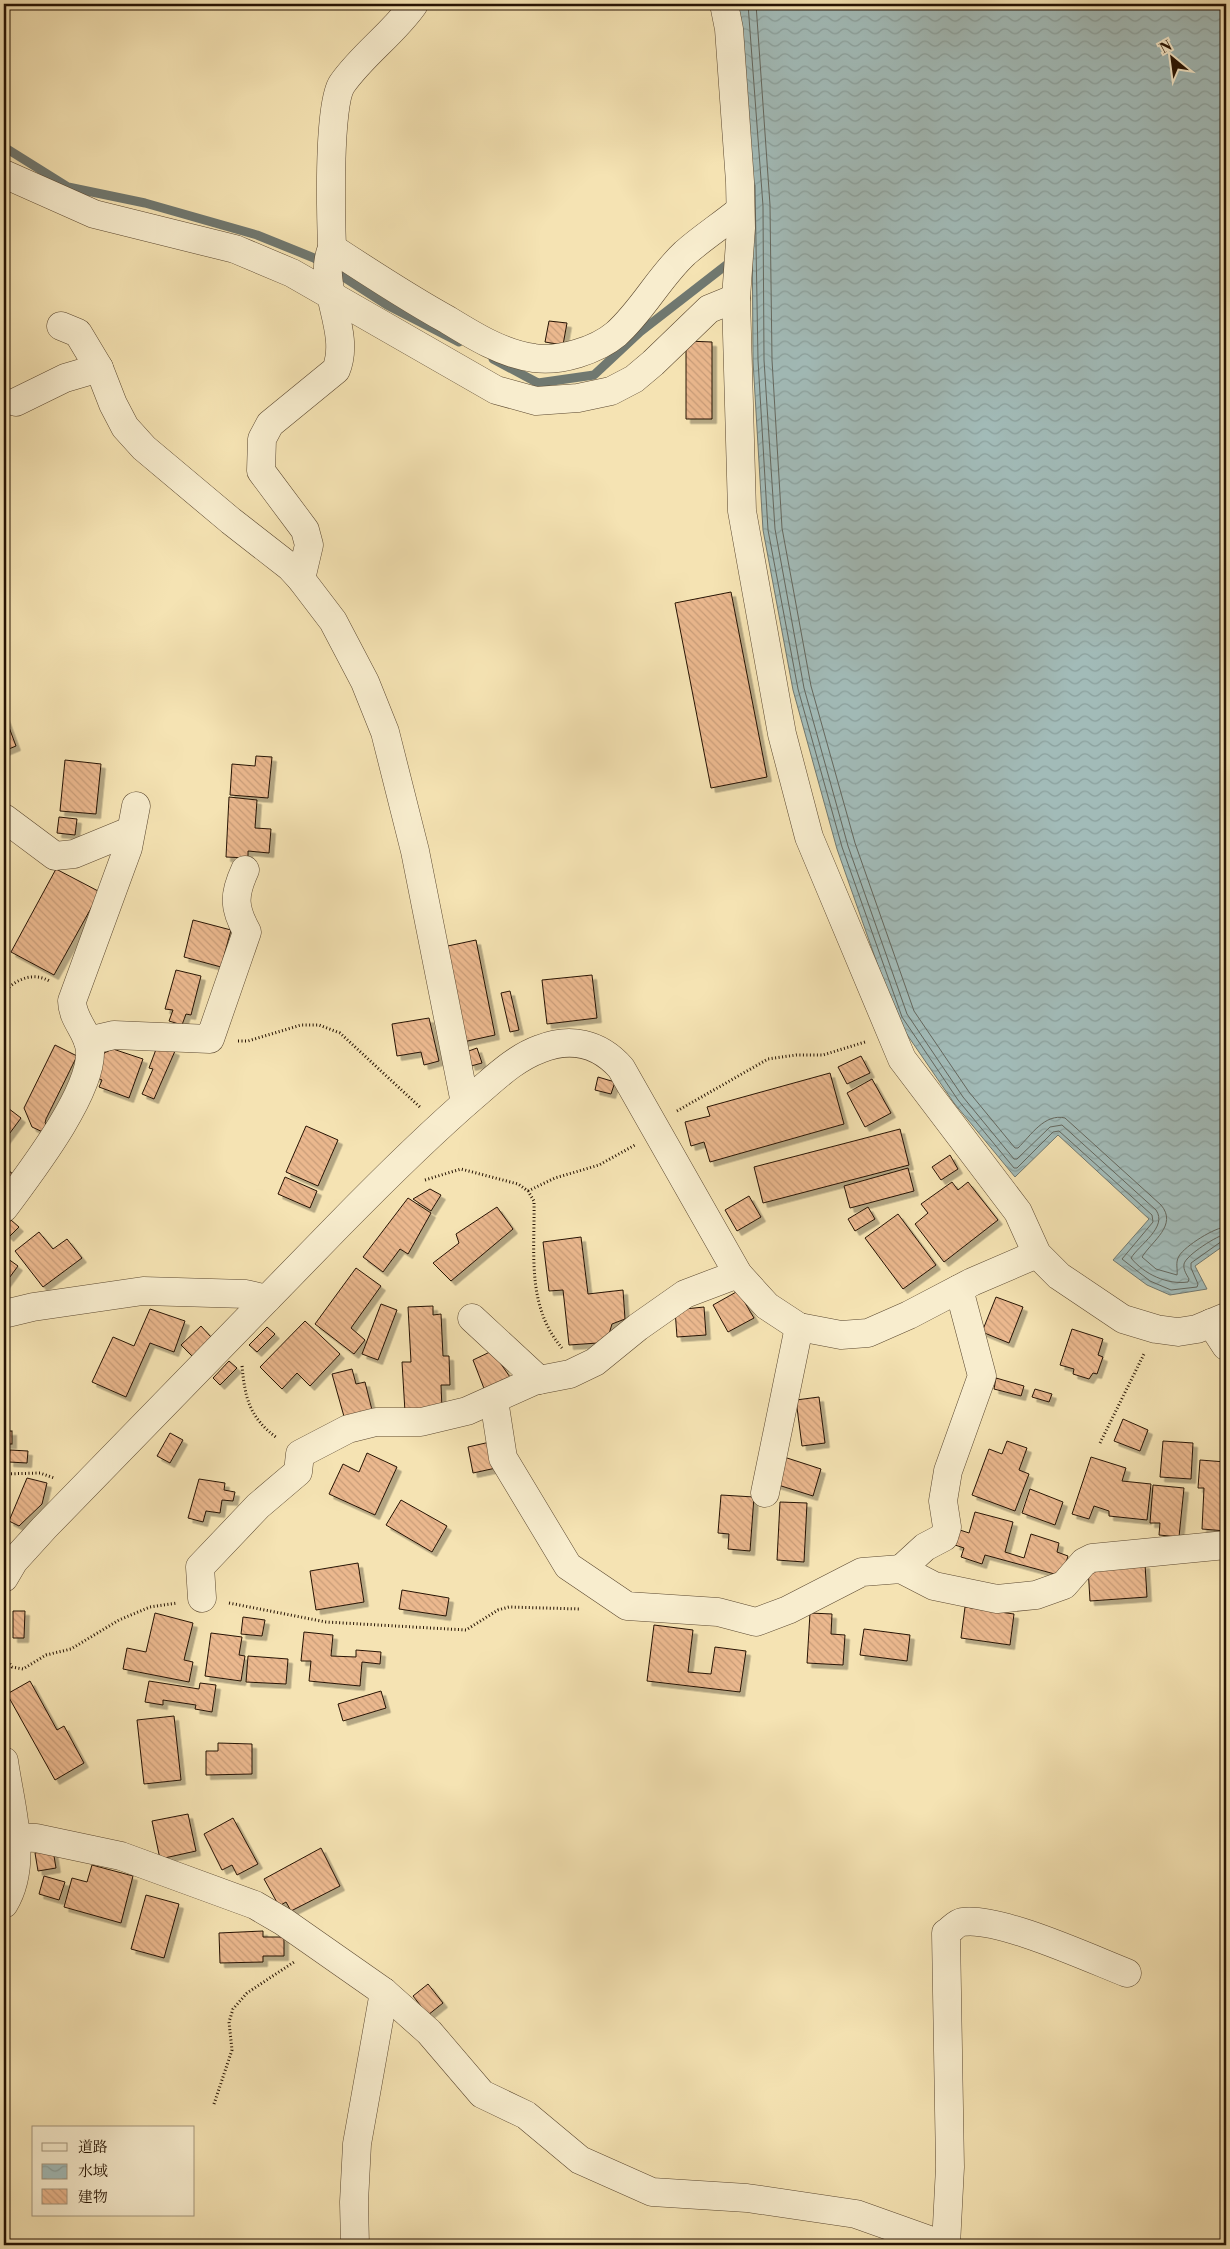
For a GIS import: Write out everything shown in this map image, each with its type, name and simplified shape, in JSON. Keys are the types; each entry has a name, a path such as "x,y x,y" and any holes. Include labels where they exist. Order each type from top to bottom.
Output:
{"street":[{"path":"301,579 309,545 305,530 261,471 262,439 270,424 336,370 341,358 333,297 329,288 329,255 332,248 331,192 336,106 341,85 402,22 414,4"},
{"path":"724,4 729,39 740,182 737,288 742,510 782,734 810,838 902,1060 1018,1212 1037,1254 1059,1276 1088,1298 1123,1319 1156,1329 1178,1332 1197,1329 1219,1320 1226,1346"},
{"path":"4,174 17,182 94,214 235,250 292,273 496,390 536,401 578,398 611,391 634,379 653,364 709,309 737,288"},
{"path":"332,248 400,293 475,336 503,349 534,358 558,358 591,348 615,335 639,311 685,253 740,220"},
{"path":"61,326 78,333 99,368 113,404 125,427 144,448 231,522 290,567 301,579 333,621 365,682 385,732 415,851 465,1104"},
{"path":"16,402 65,378 99,368"},
{"path":"4,818 55,856 74,854 133,819 128,848 72,1001 72,1011 88,1041 90,1052 88,1070 80,1095 4,1208"},
{"path":"88,1041 114,1035 210,1039 247,932 236,912 237,887 245,870"},
{"path":"4,1578 14,1561 84,1488 388,1175 439,1125 525,1056 548,1047 571,1042 597,1048 611,1057 621,1068 738,1274 767,1306 799,1327 810,1331 841,1335 868,1333 1037,1254"},
{"path":"202,1598 200,1567 258,1506 298,1472 300,1454 348,1429 376,1422 421,1422 467,1411 539,1380 570,1374 580,1370 595,1362 638,1327 685,1294 738,1274"},
{"path":"900,1570 925,1547 944,1537 947,1527 943,1501 948,1471 982,1376 960,1289"},
{"path":"4,1314 33,1307 143,1291 246,1294 267,1299"},
{"path":"472,1318 539,1380"},
{"path":"765,1493 799,1327"},
{"path":"494,1400 503,1458 568,1566 627,1606 718,1612 756,1622 788,1610 862,1572 900,1570 934,1586 997,1599 1036,1595 1064,1585 1084,1562 1092,1558 1226,1545"},
{"path":"4,1760 15,1837 15,1876 4,1904"},
{"path":"15,1837 36,1838 121,1856 202,1884 255,1905 316,1944 384,1992 428,2032 482,2094 526,2115 580,2160 652,2192 747,2198 856,2214 944,2245 950,2167 946,1933 960,1922 986,1923 1052,1943 1128,1973"},
{"path":"355,2245 354,2202 357,2144 384,1992"}],"path":[{"path":"4,992 19,979 38,977 52,982 72,1001"},
{"path":"210,1039 218,1042 248,1041 301,1025 326,1027 340,1033 439,1125"},
{"path":"528,1191 554,1178 599,1165 655,1128 768,1059 796,1055 823,1056 892,1036"},
{"path":"424,1180 461,1169 518,1184 528,1191 534,1201 534,1274 538,1308 558,1344 580,1370"},
{"path":"239,1328 244,1389 250,1410 265,1428 300,1454"},
{"path":"1100,1443 1156,1329"},
{"path":"4,1474 40,1473 84,1488"},
{"path":"4,1654 12,1667 23,1669 46,1655 71,1648 119,1620 142,1610 202,1598 326,1622 466,1630 498,1610 509,1607 583,1609"},
{"path":"214,2104 232,2050 229,2022 233,2009 247,1993 300,1958 316,1944"}],"water":[{"path":"737,4 1226,4 1226,1244 1195,1266 1207,1289 1170,1295 1147,1285 1113,1260 1149,1219 1058,1135 1015,1177 954,1103 897,1020 837,849 793,690 763,530 753,361 752,206"}],"building":[{"path":"549,321 567,323 563,345 545,342"},
{"path":"686,341 712,342 712,419 686,419"},
{"path":"731,592 767,777 711,788 675,603"},
{"path":"4,714 16,746 4,751"},
{"path":"256,756 272,757 268,798 230,795 232,764 255,766"},
{"path":"65,760 101,764 96,814 60,811"},
{"path":"229,797 257,800 255,828 271,829 269,853 248,851 248,858 226,857"},
{"path":"59,817 77,819 75,835 57,833"},
{"path":"56,869 100,892 54,975 11,952"},
{"path":"193,920 231,930 221,967 184,957"},
{"path":"476,940 495,1035 463,1042 443,947"},
{"path":"176,970 201,976 191,1015 186,1014 182,1025 169,1021 173,1010 165,1009"},
{"path":"592,975 597,1018 547,1024 542,980"},
{"path":"510,991 519,1030 510,1032 501,993"},
{"path":"429,1018 439,1061 424,1065 421,1052 397,1056 392,1024"},
{"path":"158,1044 175,1051 154,1099 142,1094 153,1069 149,1068"},
{"path":"55,1045 77,1056 46,1119 45,1123 50,1128 45,1133 32,1127 24,1108"},
{"path":"477,1048 482,1063 471,1066 466,1052"},
{"path":"113,1049 143,1059 129,1098 99,1087 102,1080 95,1077 104,1053"},
{"path":"861,1056 870,1073 847,1084 838,1067"},
{"path":"830,1073 844,1124 710,1162 704,1142 691,1146 685,1122 710,1116 707,1107"},
{"path":"598,1077 615,1082 611,1094 595,1090"},
{"path":"872,1079 891,1113 865,1127 847,1093"},
{"path":"4,1105 21,1118 4,1141"},
{"path":"306,1126 338,1140 318,1186 286,1172"},
{"path":"900,1129 909,1165 763,1203 754,1167"},
{"path":"950,1155 958,1169 941,1180 932,1167"},
{"path":"4,1167 13,1174 4,1186"},
{"path":"908,1168 914,1191 850,1208 844,1186"},
{"path":"285,1177 317,1191 310,1208 278,1194"},
{"path":"952,1182 958,1190 968,1182 998,1220 944,1262 915,1224 928,1213 921,1204"},
{"path":"430,1189 441,1195 431,1211 413,1199"},
{"path":"749,1196 761,1217 737,1231 725,1210"},
{"path":"408,1198 431,1213 408,1254 400,1249 383,1272 363,1257"},
{"path":"497,1207 513,1229 451,1281 433,1263 459,1243 456,1234"},
{"path":"868,1207 875,1219 855,1231 848,1219"},
{"path":"898,1214 936,1265 903,1289 865,1238"},
{"path":"11,1220 19,1227 9,1237 4,1232 4,1229"},
{"path":"39,1232 53,1249 67,1239 82,1258 43,1287 15,1251"},
{"path":"581,1237 588,1294 623,1290 625,1319 612,1324 609,1334 598,1343 569,1345 563,1290 549,1291 543,1242"},
{"path":"4,1256 18,1266 4,1285"},
{"path":"356,1268 381,1286 351,1328 365,1340 354,1354 315,1324"},
{"path":"738,1291 754,1318 728,1332 713,1305"},
{"path":"996,1297 1023,1307 1009,1343 982,1332"},
{"path":"381,1304 397,1310 378,1360 362,1354"},
{"path":"433,1306 433,1315 441,1314 443,1356 449,1356 450,1385 441,1385 442,1409 405,1412 402,1362 411,1362 408,1307"},
{"path":"704,1307 706,1335 677,1337 675,1310"},
{"path":"150,1309 185,1321 174,1352 150,1343 126,1397 92,1382 113,1337 134,1346"},
{"path":"305,1321 340,1354 310,1386 297,1373 282,1389 260,1367"},
{"path":"201,1326 211,1337 192,1356 181,1345"},
{"path":"267,1327 275,1334 257,1352 249,1345"},
{"path":"1072,1329 1103,1339 1098,1355 1103,1357 1097,1374 1093,1373 1089,1379 1073,1374 1074,1369 1060,1365"},
{"path":"492,1351 512,1380 485,1391 473,1360"},
{"path":"229,1361 237,1368 220,1385 213,1378"},
{"path":"352,1369 356,1384 365,1382 373,1414 345,1420 332,1374"},
{"path":"996,1378 1024,1386 1021,1396 994,1389"},
{"path":"1035,1389 1052,1394 1049,1402 1032,1397"},
{"path":"819,1397 825,1443 802,1446 796,1400"},
{"path":"1123,1419 1148,1430 1140,1451 1114,1441"},
{"path":"4,1431 12,1431 12,1444 4,1444"},
{"path":"170,1433 183,1440 170,1463 157,1456"},
{"path":"1007,1441 1027,1448 1019,1470 1029,1474 1015,1511 972,1495 989,1449 1002,1454"},
{"path":"1163,1441 1193,1443 1191,1479 1160,1477"},
{"path":"490,1442 496,1468 473,1473 468,1447"},
{"path":"10,1450 28,1451 27,1463 9,1462"},
{"path":"367,1453 397,1467 375,1515 329,1494 343,1464 359,1472"},
{"path":"784,1457 821,1469 813,1496 775,1484"},
{"path":"1091,1457 1126,1468 1122,1481 1151,1484 1147,1520 1109,1516 1109,1511 1094,1506 1089,1519 1072,1514"},
{"path":"1200,1460 1226,1462 1226,1531 1202,1529 1204,1488 1198,1488"},
{"path":"27,1478 47,1483 42,1504 19,1526 9,1521"},
{"path":"199,1479 225,1483 224,1490 235,1492 233,1501 222,1500 220,1513 206,1511 203,1522 188,1518"},
{"path":"1153,1485 1184,1488 1179,1537 1159,1535 1160,1523 1150,1523"},
{"path":"1030,1489 1063,1502 1055,1525 1022,1513"},
{"path":"721,1495 754,1497 750,1551 728,1549 729,1534 718,1533"},
{"path":"401,1500 447,1526 432,1552 386,1525"},
{"path":"780,1502 807,1503 804,1562 777,1560"},
{"path":"975,1512 1013,1522 1005,1552 1024,1558 1031,1534 1059,1543 1057,1552 1068,1556 1062,1576 985,1555 982,1564 961,1557 964,1548 955,1545 960,1530 969,1533"},
{"path":"358,1563 364,1602 316,1610 310,1571"},
{"path":"1145,1564 1147,1597 1090,1601 1088,1567"},
{"path":"402,1590 449,1598 446,1616 399,1609"},
{"path":"965,1607 1014,1614 1010,1645 961,1638"},
{"path":"13,1611 25,1611 24,1638 13,1638"},
{"path":"155,1613 193,1623 184,1660 193,1662 189,1682 123,1669 127,1648 146,1652"},
{"path":"810,1613 832,1614 831,1634 845,1635 843,1665 807,1663"},
{"path":"243,1617 265,1620 262,1636 241,1634"},
{"path":"654,1625 693,1630 688,1672 711,1674 715,1647 746,1651 740,1692 647,1681"},
{"path":"864,1629 910,1635 907,1661 860,1655"},
{"path":"304,1632 333,1635 331,1656 356,1657 356,1650 381,1652 380,1664 362,1662 360,1686 309,1681 311,1661 301,1661"},
{"path":"211,1633 242,1637 239,1655 245,1656 241,1681 205,1676"},
{"path":"248,1656 288,1659 286,1684 246,1682"},
{"path":"30,1681 57,1730 64,1726 84,1763 55,1780 7,1694"},
{"path":"149,1681 199,1689 200,1683 216,1685 212,1712 195,1709 196,1705 163,1700 163,1705 145,1702"},
{"path":"381,1691 386,1708 343,1721 338,1704"},
{"path":"174,1716 181,1780 144,1784 137,1720"},
{"path":"218,1743 252,1744 252,1774 206,1775 206,1751 218,1751"},
{"path":"188,1814 196,1851 160,1859 152,1821"},
{"path":"233,1818 258,1864 237,1875 232,1865 222,1870 204,1834"},
{"path":"321,1848 340,1886 291,1911 286,1902 279,1906 264,1879"},
{"path":"53,1850 56,1868 38,1871 35,1853"},
{"path":"92,1865 133,1876 121,1923 64,1907 72,1878 87,1882"},
{"path":"44,1876 65,1882 59,1900 39,1894"},
{"path":"146,1895 179,1904 164,1958 131,1949"},
{"path":"263,1931 263,1937 284,1937 284,1956 263,1956 263,1962 220,1963 219,1933"},
{"path":"428,1984 443,2003 428,2015 413,1996"}],"waterway":[{"path":"4,147 68,187 145,203 257,235 314,258 387,305 459,342"},
{"path":"493,359 538,383 594,375 640,332 734,259"}]}
